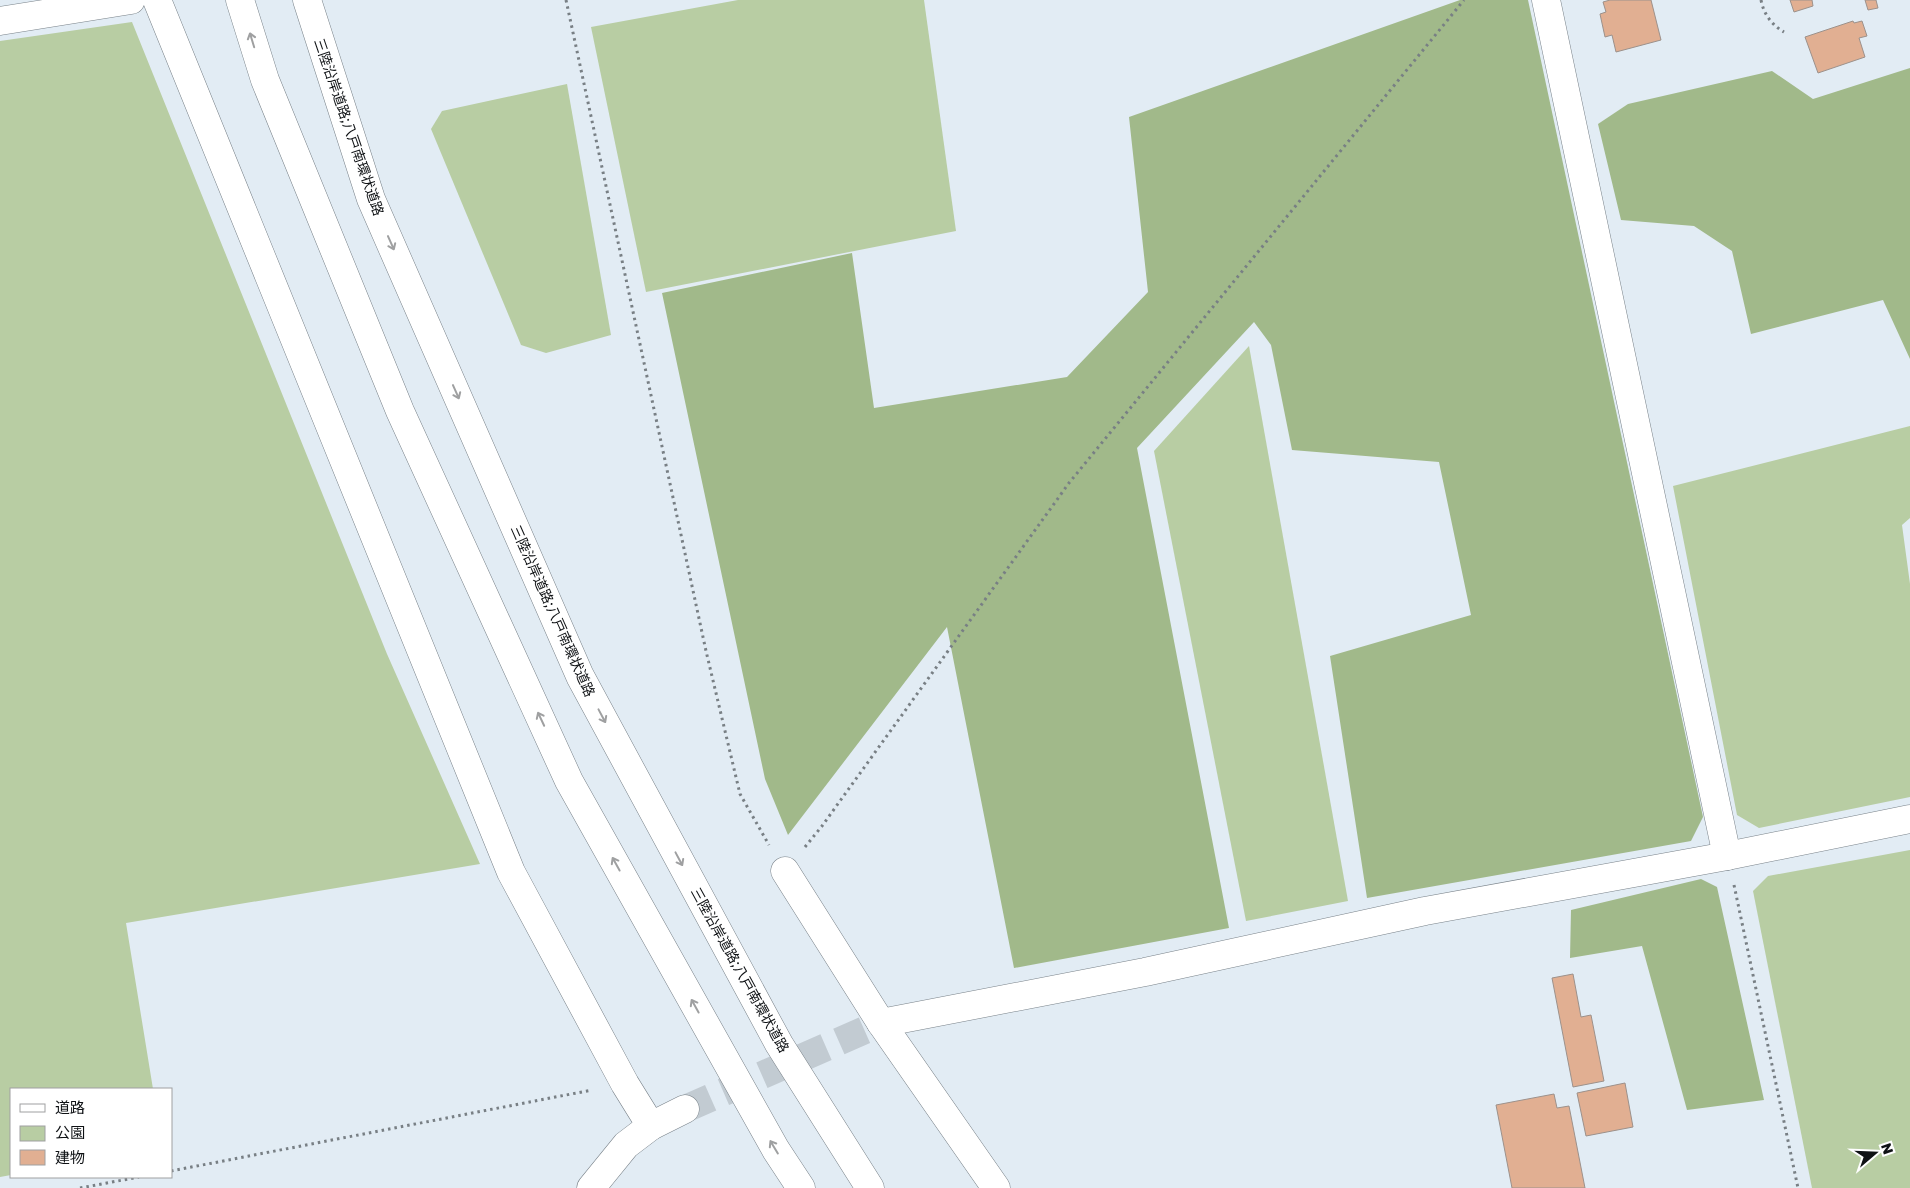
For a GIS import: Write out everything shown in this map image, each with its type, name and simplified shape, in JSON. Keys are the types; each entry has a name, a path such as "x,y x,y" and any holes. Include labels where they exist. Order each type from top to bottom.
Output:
{"main road":[{"path":"0,21 131,0"},
{"path":"157,0 512,872 625,1084 651,1126"},
{"path":"240,0 265,80 400,411 569,781 776,1150 801,1188"},
{"name":"三陸沿岸道路;八戸南環状道路","path":"307,0 371,199 580,676 779,1044 870,1188"},
{"path":"1546,0 1727,856"},
{"path":"881,1023 1145,972 1424,911 1727,856 1910,819"},
{"path":"785,871 881,1023 996,1188"},
{"path":"779,1044 889,1188"},
{"path":"591,1188 626,1145 651,1126 685,1109"}],"path":[{"path":"566,0 704,642 740,794 785,871 822,826 1069,483 1464,0"},
{"path":"1761,0 1762,7 1773,26 1784,32"},
{"path":"1727,856 1798,1188"},
{"path":"172,1171 625,1084"},
{"path":"80,1188 134,1178"}],"green space":[{"path":"738,0 924,0 956,231 646,292 591,27"},
{"path":"1460,0 1528,0 1703,817 1691,841 1367,898 1330,656 1471,615 1439,462 1292,450 1271,345 1254,322 1137,448 1229,928 1014,968 947,627 788,835 765,779 662,293 852,253 874,408 1067,377 1148,292 1129,117"},
{"path":"132,22 387,654 480,864 126,923 153,1088 10,1088 10,1175 0,1177 0,41"},
{"path":"1910,68 1910,359 1883,300 1751,334 1732,251 1694,226 1621,220 1598,124 1628,104 1772,71 1813,99"},
{"path":"567,84 611,335 546,353 521,345 431,129 442,111"},
{"path":"1249,346 1348,901 1246,921 1154,451"},
{"path":"1910,426 1910,518 1902,525 1910,584 1910,797 1759,828 1737,815 1673,486"},
{"path":"1910,850 1910,1188 1812,1188 1753,891 1768,876"},
{"path":"1701,879 1717,887 1764,1100 1687,1110 1642,946 1570,958 1571,910"}],"building":[{"path":"1610,0 1651,0 1661,40 1616,52 1612,35 1605,37 1600,14 1606,12 1603,2"},
{"path":"1790,0 1812,0 1813,6 1794,12"},
{"path":"1865,0 1876,0 1878,8 1868,10"},
{"path":"1853,21 1854,23 1862,21 1867,36 1859,38 1865,57 1818,73 1805,37"},
{"path":"1573,974 1581,1017 1591,1015 1604,1081 1573,1087 1552,978"},
{"path":"1625,1083 1633,1127 1586,1136 1577,1093"},
{"path":"1554,1094 1557,1108 1569,1106 1585,1188 1512,1188 1496,1105"}],"tunnel":[{"path":"685,1109 881,1023"}]}
